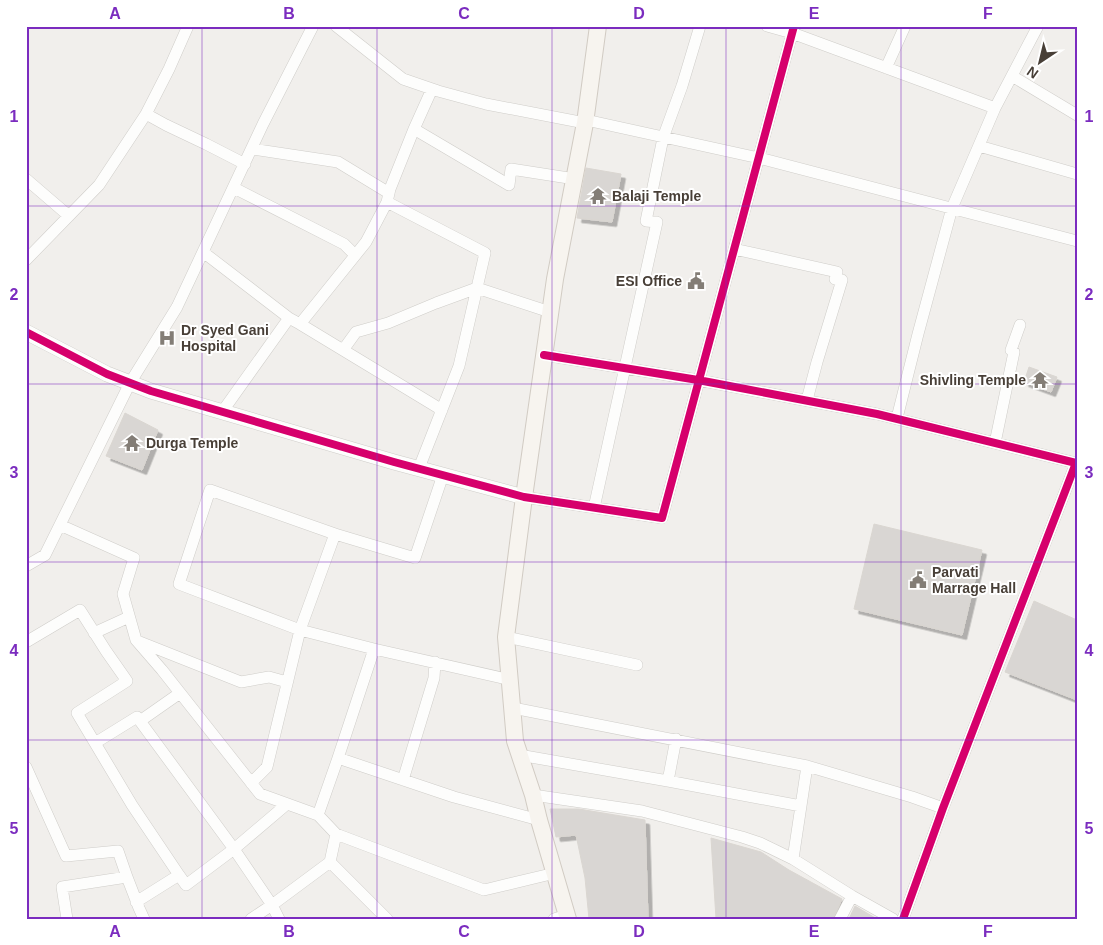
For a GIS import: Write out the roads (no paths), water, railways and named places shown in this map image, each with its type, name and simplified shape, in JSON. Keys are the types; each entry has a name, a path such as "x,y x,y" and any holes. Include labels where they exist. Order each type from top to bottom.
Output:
{"main road":[{"path":"563,917 555,873 533,795 515,742 506,637 550,312 586,122 598,26"}],"street":[{"path":"26,260 99,185 146,114 188,26"},
{"path":"26,566 45,555 130,383 177,307 313,26"},
{"path":"336,26 403,79 432,89 486,104 586,122 759,158 1077,241"},
{"path":"594,508 657,222 646,221 663,138 682,86 700,26"},
{"path":"767,26 793,30 886,68 996,108"},
{"path":"886,68 905,26"},
{"path":"896,418 952,208 996,108 1038,26"},
{"path":"26,332 108,374 130,383 222,412 524,497 662,518 793,30"},
{"path":"1012,76 1077,115"},
{"path":"300,324 366,242 388,198 414,129 432,89"},
{"path":"146,114 245,164"},
{"path":"414,129 510,185 511,169 575,178"},
{"path":"979,146 1077,174"},
{"path":"252,149 338,162 388,198 485,253 459,366 419,468"},
{"path":"26,179 69,216"},
{"path":"234,188 344,244 355,255"},
{"path":"734,248 837,272 835,279 842,280 807,400"},
{"path":"203,252 289,318 442,410"},
{"path":"343,350 356,332 388,323 477,288 550,312"},
{"path":"222,412 289,318"},
{"path":"995,443 1014,352 1011,350 1020,325"},
{"path":"544,355 698,380 877,414 1077,463 943,808 903,919"},
{"path":"443,475 415,558 334,534 210,490 179,584 300,630 374,650 511,680"},
{"path":"60,525 134,558 123,594 136,640 260,794 318,815 336,834 484,890 555,873"},
{"path":"251,783 267,767 300,630 334,534"},
{"path":"26,642 80,610 127,681 77,714 132,805 186,885 234,849 287,804"},
{"path":"94,633 130,617"},
{"path":"506,637 637,665"},
{"path":"136,640 241,682 269,677 287,682"},
{"path":"318,815 374,650"},
{"path":"403,780 434,678 435,662"},
{"path":"140,721 180,693"},
{"path":"513,708 807,766 943,808"},
{"path":"95,743 137,717 234,849 272,905 279,919"},
{"path":"668,781 676,739"},
{"path":"519,755 801,806"},
{"path":"338,758 454,797 539,820"},
{"path":"793,859 807,766"},
{"path":"26,767 66,856 118,851 144,919"},
{"path":"533,795 642,811 760,843 793,859 893,919"},
{"path":"251,919 330,862 336,834"},
{"path":"330,862 387,919"},
{"path":"136,902 179,875"},
{"path":"67,919 62,887 127,877"},
{"path":"840,919 852,896"}],"place":[{"name":"Balaji Temple","path":"598,196"},
{"name":"ESI Office","path":"696,281"},
{"name":"Dr Syed Gani Hospital","path":"167,338"},
{"name":"Shivling Temple","path":"1040,380"},
{"name":"Durga Temple","path":"132,443"},
{"name":"Parvati Marrage Hall","path":"918,580"}]}
